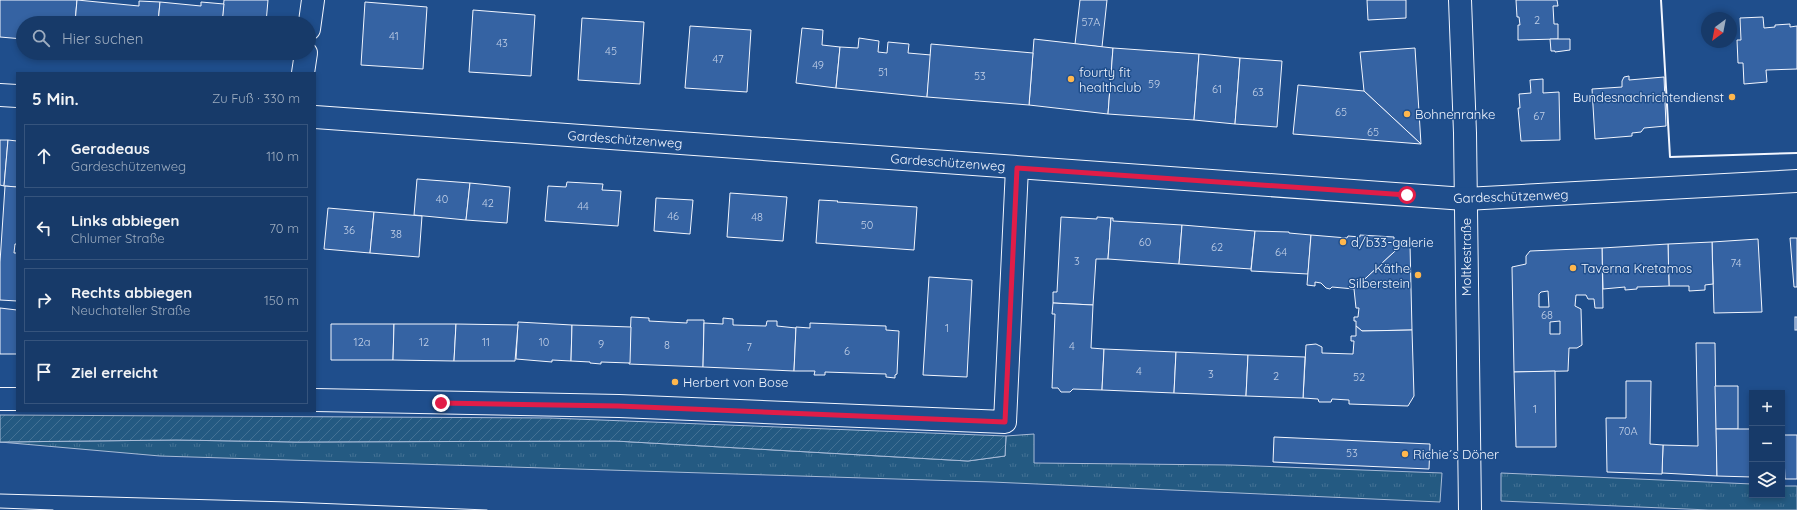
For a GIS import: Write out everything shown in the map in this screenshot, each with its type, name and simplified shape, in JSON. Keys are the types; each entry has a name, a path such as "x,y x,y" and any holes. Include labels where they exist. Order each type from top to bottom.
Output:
{"street":[{"path":"311,16 313,0"},
{"name":"Moltkestraße","path":"1460,0 1470,510"},
{"path":"303,72 305,60"},
{"path":"0,95 16,96"},
{"name":"Gardeschützenweg","path":"316,117 1465,199 1797,181"},
{"path":"316,400 618,406 1005,422 1017,168"},
{"path":"0,399 16,399"}],"green space":[{"path":"0,415 550,418 1006,436 1005,456 968,461 615,441 296,442 176,440 0,442"},
{"path":"1034,434 1034,463 1230,465 1442,473 1440,502 992,482 160,456 0,442 176,440 296,442 615,441 968,461 1005,456 1006,436"},
{"path":"1501,473 1749,484 1749,498 1785,498 1785,486 1797,486 1797,510 1709,510 1501,501"}],"building":[{"path":"0,0 77,0 76,16 16,16 16,38 0,37"},
{"path":"77,0 139,6 139,1 160,2 159,16 76,16"},
{"path":"224,0 268,0 267,16 223,16"},
{"path":"1080,0 1107,0 1102,47 1075,44"},
{"path":"1367,0 1406,0 1406,18 1368,20"},
{"path":"1516,0 1557,0 1558,6 1553,6 1554,24 1558,24 1558,39 1518,40 1518,25 1520,25 1519,17 1517,17"},
{"path":"160,2 201,6 201,2 224,4 223,16 159,16"},
{"path":"365,2 427,7 423,69 361,65"},
{"path":"473,10 535,15 531,76 469,72"},
{"path":"1763,17 1764,28 1775,27 1775,25 1790,24 1790,27 1797,26 1797,69 1766,70 1767,82 1744,84 1743,63 1738,63 1737,40 1741,40 1740,18"},
{"path":"582,18 644,22 640,84 578,80"},
{"path":"690,26 751,30 747,92 685,88"},
{"path":"802,28 823,30 822,45 840,47 836,88 796,83"},
{"path":"859,38 879,41 878,52 887,53 888,42 909,44 908,53 931,55 927,97 836,88 840,47 858,48"},
{"name":"fourty fit healthclub","path":"1034,39 1113,48 1108,114 1029,105"},
{"path":"1550,39 1570,39 1570,50 1555,52 1551,51"},
{"path":"931,44 1033,53 1029,105 927,97"},
{"path":"1113,48 1199,54 1194,120 1108,114"},
{"path":"1415,48 1421,144 1364,91 1360,52"},
{"path":"1199,54 1240,58 1235,124 1194,120"},
{"path":"1240,58 1282,61 1277,127 1235,124"},
{"path":"1629,76 1629,80 1664,77 1666,126 1644,128 1641,132 1632,133 1632,136 1595,139 1592,89 1622,87 1624,77"},
{"path":"1543,79 1543,93 1559,92 1560,140 1521,141 1518,108 1520,108 1519,94 1531,93 1530,80"},
{"path":"1298,85 1364,91 1421,144 1293,134"},
{"path":"0,140 8,140 4,186 0,185"},
{"path":"8,140 16,141 16,187 4,186"},
{"path":"417,179 470,183 466,220 414,215"},
{"path":"567,182 603,184 602,190 621,191 618,226 545,221 548,186 566,187"},
{"path":"470,183 510,187 507,223 466,220"},
{"path":"5,186 16,187 16,244 14,253 16,253 16,301 0,300 0,262"},
{"path":"730,193 787,197 783,241 727,237"},
{"path":"656,198 693,200 690,234 654,231"},
{"path":"819,200 917,207 914,250 816,243"},
{"path":"328,208 374,212 370,253 324,249"},
{"path":"374,212 422,216 419,257 370,253"},
{"path":"1061,217 1097,219 1097,217 1111,218 1108,259 1096,259 1093,305 1053,303 1053,292 1057,292"},
{"path":"1111,218 1113,218 1113,221 1182,225 1179,264 1108,259"},
{"path":"1182,225 1255,231 1251,269 1179,264"},
{"path":"1255,231 1289,232 1311,235 1308,274 1251,271"},
{"path":"1311,235 1347,238 1348,236 1360,237 1360,235 1394,237 1394,240 1406,241 1354,289 1332,287 1330,289 1326,288 1321,283 1315,282 1315,286 1307,285"},
{"path":"1790,238 1797,238 1797,287 1794,287"},
{"path":"1758,239 1762,312 1714,313 1712,242"},
{"path":"1406,241 1410,245 1412,330 1362,331 1356,326 1356,321 1354,321 1354,317 1358,317 1359,308 1356,308 1354,289"},
{"path":"1712,242 1713,284 1705,285 1705,290 1689,291 1689,286 1669,286 1668,244"},
{"path":"1668,244 1669,286 1637,287 1637,289 1625,290 1625,287 1603,289 1602,248"},
{"path":"1602,248 1603,308 1595,308 1594,299 1588,299 1586,295 1576,295 1575,306 1581,309 1582,345 1577,348 1569,348 1568,371 1514,372 1512,267 1526,264 1526,256 1530,251","holes":["1548,291 1549,307 1539,307 1539,294 1541,292","1560,321 1560,334 1550,334 1550,322"]},
{"path":"929,277 972,280 967,377 923,375"},
{"path":"1053,303 1093,305 1091,348 1104,349 1102,390 1073,389 1070,392 1061,392 1058,388 1052,388 1055,314 1052,314"},
{"path":"0,308 16,310 16,354 0,354"},
{"path":"631,317 649,318 649,321 687,323 687,320 704,320 703,367 629,364"},
{"path":"1795,317 1797,317 1797,330 1795,330"},
{"path":"723,318 733,319 733,325 766,326 767,321 777,321 777,326 796,328 794,371 703,367 704,323 723,324"},
{"path":"518,322 572,325 571,361 552,360 552,362 516,359"},
{"path":"810,323 886,326 886,330 899,331 897,374 895,375 895,378 886,377 886,374 825,372 825,375 814,375 815,371 794,371 796,327 810,328"},
{"path":"331,324 394,324 393,360 331,360"},
{"path":"394,324 456,324 454,361 393,360"},
{"path":"456,324 518,325 515,361 454,361"},
{"path":"572,325 631,327 630,363 601,362 601,364 571,361"},
{"path":"1356,326 1362,331 1412,330 1414,396 1408,406 1349,404 1349,400 1332,399 1331,402 1319,402 1318,399 1303,398 1306,345 1316,344 1322,347 1322,353 1353,354 1354,341 1351,341 1351,336 1356,336"},
{"path":"1696,343 1715,343 1717,476 1662,473 1663,445 1698,446"},
{"path":"1104,349 1176,352 1174,393 1102,390"},
{"path":"1176,352 1248,355 1246,396 1174,393"},
{"path":"1248,355 1305,357 1303,398 1246,396"},
{"path":"1555,371 1556,447 1516,447 1514,372"},
{"path":"1626,381 1651,381 1650,444 1663,445 1662,474 1607,472 1606,418 1626,418"},
{"path":"1715,386 1738,386 1738,429 1716,429"},
{"path":"1716,429 1749,429 1749,477 1717,476"},
{"path":"1785,435 1797,435 1797,479 1785,479"},
{"path":"1274,437 1430,444 1429,469 1273,462"}],"tram line":[{"path":"0,494 289,502 487,510"},
{"path":"0,508 53,510"}],"wall":[{"path":"1661,0 1670,157 1797,153"}],"place":[{"name":"fourty fit healthclub","path":"1071,79"},
{"name":"Bundesnachrichtendienst","path":"1732,97"},
{"name":"Bohnenranke","path":"1407,114"},
{"name":"d/b33-galerie","path":"1343,242"},
{"name":"Taverna Kretamos","path":"1573,268"},
{"name":"Käthe Silberstein","path":"1418,275"},
{"name":"Herbert von Bose","path":"675,382"},
{"name":"Richie´s Döner","path":"1405,454"}],"route":[{"path":"441,403 618,406 1005,422 1017,168 1407,195"}]}
